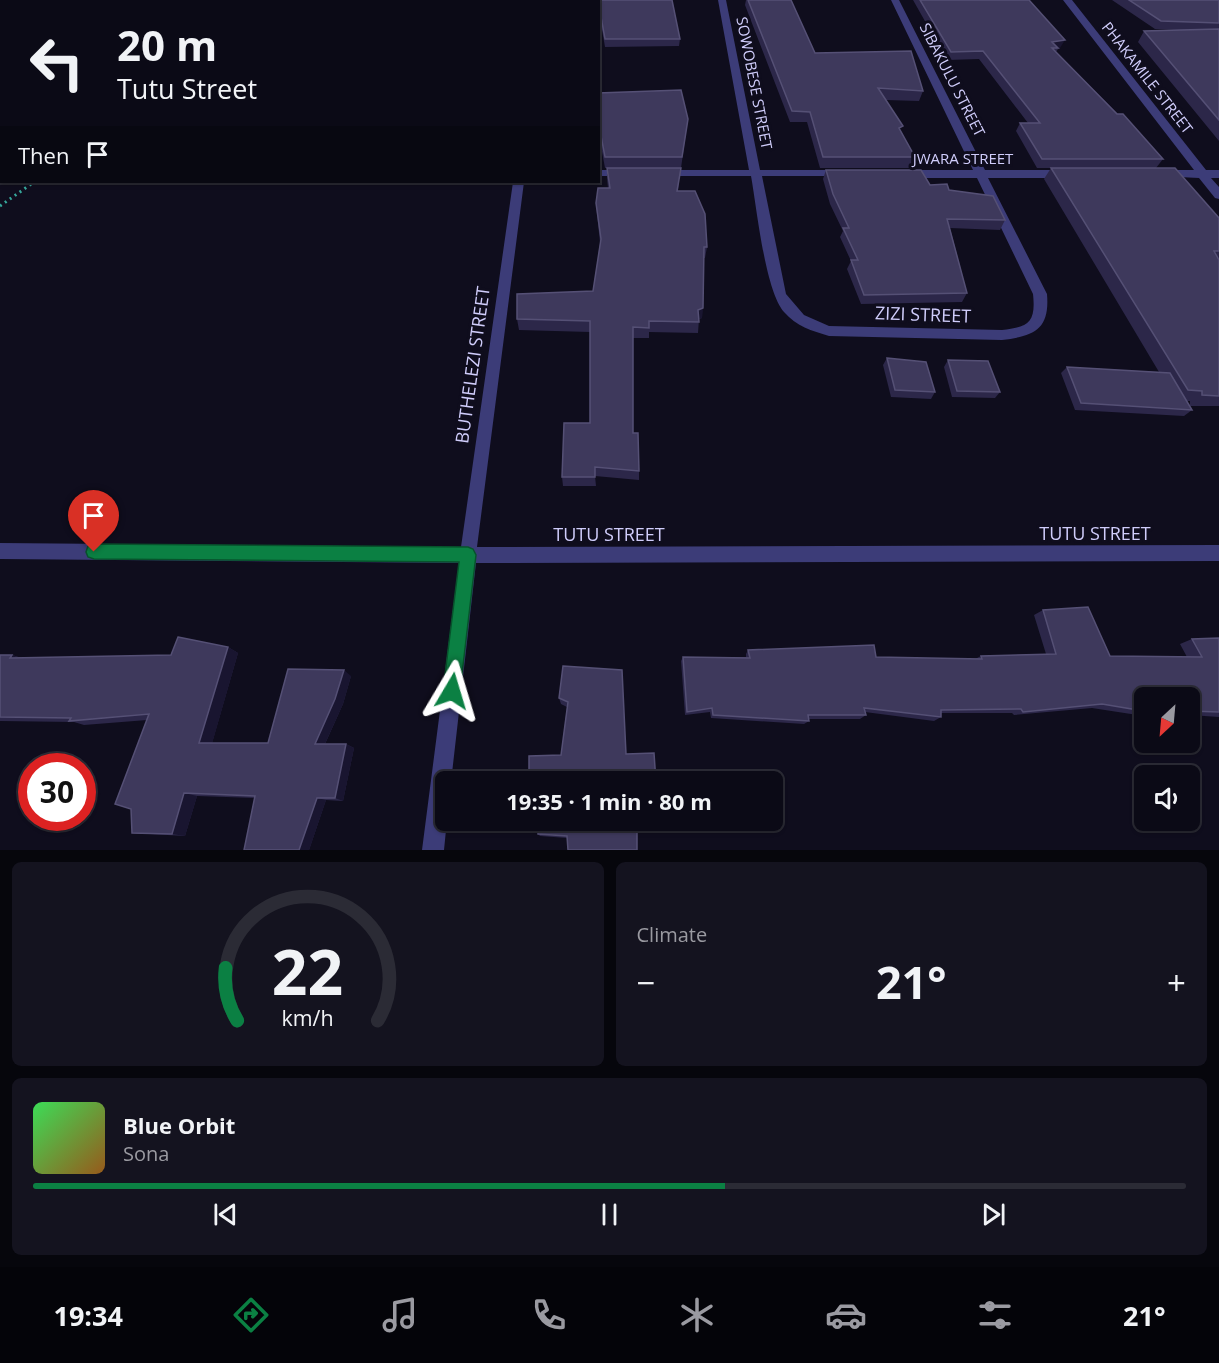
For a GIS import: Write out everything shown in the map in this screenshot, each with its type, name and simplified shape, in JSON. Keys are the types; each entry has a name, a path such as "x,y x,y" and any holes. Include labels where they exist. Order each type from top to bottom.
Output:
{"street":[{"name":"SOWOBESE STREET","path":"722,0 756,173"},
{"name":"SIBAKULU STREET","path":"894,0 982,174"},
{"name":"PHAKAMILE STREET","path":"1067,0 1219,195"},
{"path":"600,173 851,173"},
{"name":"ZIZI STREET","path":"756,173 779,294 794,316 803,322 828,331 1016,334 1034,327 1038,322 1041,315 1040,294 982,174"},
{"name":"JWARA STREET","path":"887,173 1075,174"},
{"path":"1145,174 1219,174"},
{"name":"BUTHELEZI STREET","path":"433,850 468,555 518,183"},
{"name":"TUTU STREET","path":"0,551 468,555 1219,553"}],"path":[{"path":"0,206 33,183"}],"building":[{"path":"600,0 672,0 680,39 605,39"},
{"path":"748,0 791,0 815,53 911,51 923,91 878,88 903,126 899,128 915,157 823,157 810,112 792,111"},
{"path":"920,0 1029,0 1065,40 1052,42 1058,48 1052,48 1117,114 1123,114 1163,159 1042,159 1020,123 1040,123 983,51 951,52"},
{"path":"1129,0 1219,0 1219,23 1161,21"},
{"path":"1219,29 1219,120 1144,31"},
{"path":"681,90 688,119 682,157 605,157 600,131 600,93"},
{"path":"607,168 681,168 677,191 695,191 705,214 707,247 704,247 703,308 698,310 699,322 649,321 649,328 633,327 633,433 638,433 639,471 595,467 595,477 562,477 564,423 590,423 590,321 517,319 517,294 593,291 601,239 596,203 598,188 610,188"},
{"path":"1051,168 1175,168 1219,218 1219,251 1214,251 1219,260 1219,396 1202,395 1202,391 1188,390"},
{"path":"826,170 921,170 930,185 947,184 949,190 993,196 1005,220 947,219 967,293 864,295 851,260 858,260 843,228 849,228 833,194"},
{"path":"887,358 926,362 935,392 895,390"},
{"path":"948,360 988,361 1000,392 957,391"},
{"path":"1067,367 1170,373 1192,410 1081,403"},
{"path":"1088,607 1110,656 1202,657 1192,639 1219,638 1219,712 1200,711 1200,687 1134,687 1134,709 1102,704 1023,712 1021,709 941,710 941,717 864,708 866,715 808,715 809,721 713,715 712,708 687,712 683,657 750,658 748,650 874,645 876,657 982,659 981,656 1056,654 1043,610"},
{"path":"178,637 228,647 199,743 268,743 288,669 344,670 335,699 315,744 346,744 335,798 317,798 299,850 244,850 255,796 184,793 172,834 132,833 131,809 115,804 149,714 69,721 71,718 0,717 0,655 12,655 10,658 171,655"},
{"path":"563,666 622,670 626,754 654,753 655,771 529,771 529,756 561,755 568,702 559,698"},
{"path":"538,831 637,831 637,850 568,850 567,836 538,834"}],"route":[{"path":"94,552 468,555 452,691"}]}
